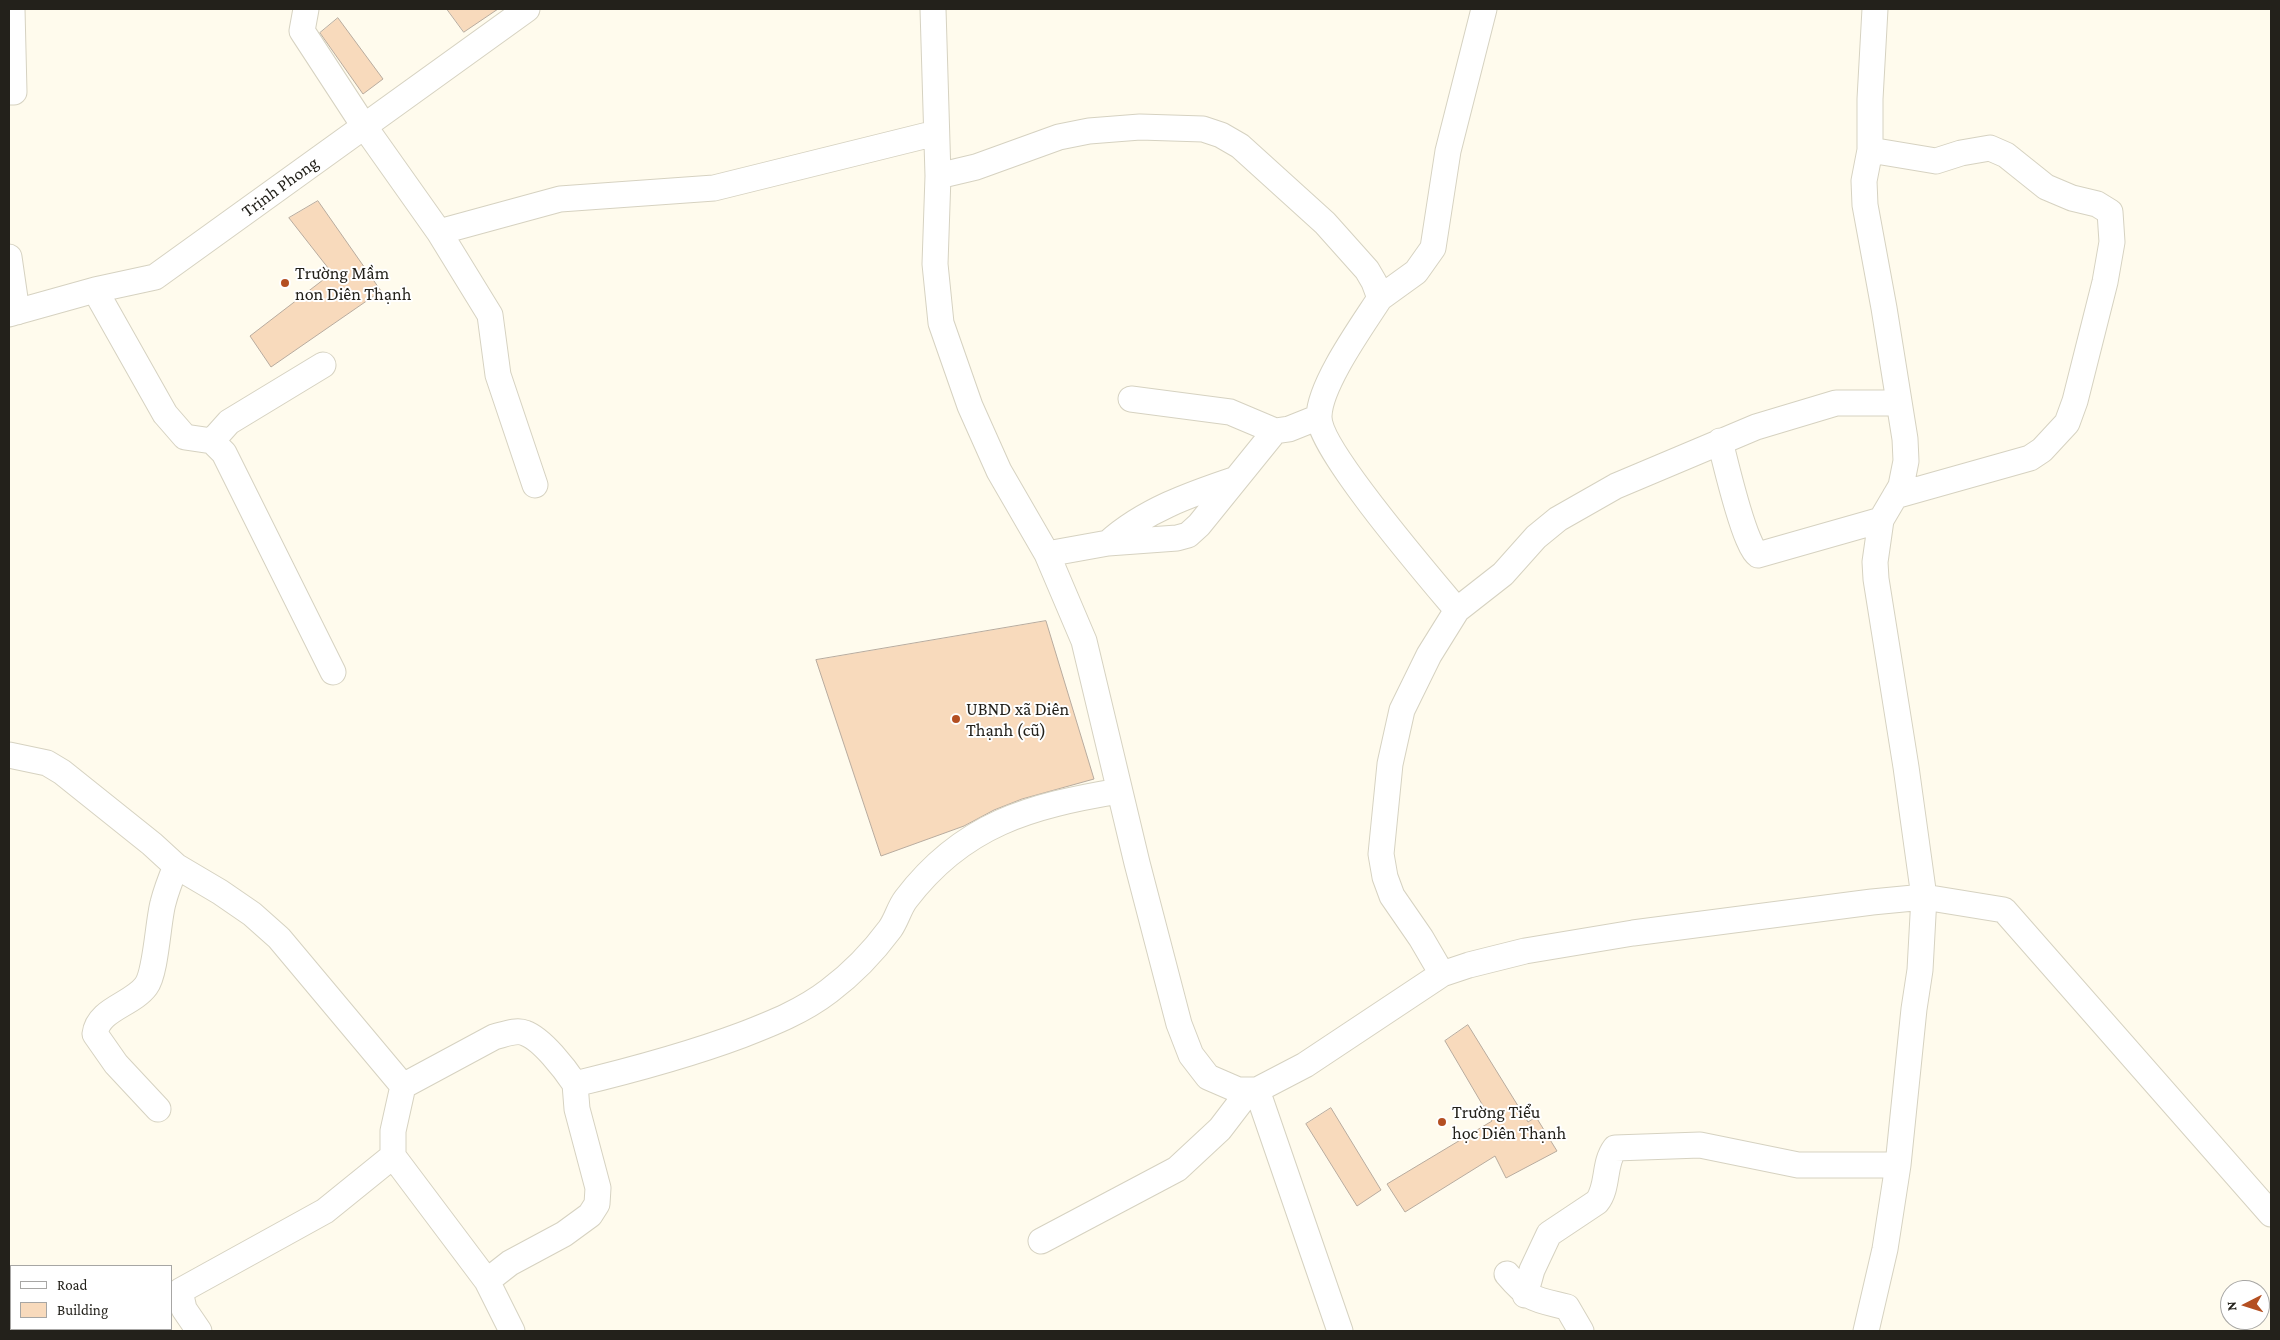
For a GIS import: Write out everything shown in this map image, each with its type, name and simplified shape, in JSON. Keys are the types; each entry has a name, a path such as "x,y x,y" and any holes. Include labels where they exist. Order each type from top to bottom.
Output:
{"street":[{"path":"9,92 14,92 12,9"},
{"path":"306,9 302,31 364,126 439,232 490,315 498,375 535,485"},
{"name":"Trịnh Phong","path":"13,313 95,290 155,276 527,9"},
{"path":"932,9 938,176 935,264 941,323 970,406 988,447 1047,554 1084,641 1119,791 1179,1024 1191,1055 1208,1077 1238,1090 1253,1090"},
{"path":"1457,610 1393,532 1336,456 1326,439 1319,417 1325,391 1359,330 1380,298 1416,272 1433,248 1448,150 1484,9"},
{"path":"1866,1331 1885,1249 1898,1165 1914,1009 1920,970 1924,897 1875,562 1881,520 1905,474 1906,461 1905,439 1865,205 1864,180 1870,150 1870,100 1875,9"},
{"path":"938,176 976,167 1059,137 1089,131 1140,126 1204,129 1221,134 1240,146 1325,223 1366,270 1374,282 1380,298"},
{"path":"439,232 560,199 714,188 936,133"},
{"path":"1870,150 1936,161 1961,153 1990,148 2006,154 2046,187 2072,198 2097,204 2110,212 2112,221 2112,242 2105,282 2067,423 2042,450 2030,458 1895,496"},
{"path":"9,257 13,313"},
{"path":"95,290 165,414 185,437 212,441 224,453 333,672"},
{"path":"212,441 229,422 323,365"},
{"path":"1131,399 1230,412 1275,431 1289,429 1319,417"},
{"path":"1442,974 1421,938 1392,896 1385,877 1382,854 1390,764 1402,710 1429,655 1457,610 1502,574 1536,537 1580,505 1616,486 1756,427 1836,403 1898,403"},
{"path":"1047,554 1108,543 1176,538 1188,535 1199,525 1275,431"},
{"path":"1720,442 1746,534 1756,554 1764,555 1881,520"},
{"path":"1108,543 1126,527 1145,517 1208,489 1236,479"},
{"path":"9,755 47,763 62,772 152,844 176,866 220,892 252,914 279,938 403,1086"},
{"path":"575,1084 690,1055 801,1011 829,991 866,958 891,927 905,900 924,877 970,837 1032,809 1064,800 1119,791"},
{"path":"158,1109 116,1064 95,1034 96,1025 101,1019 136,997 148,984 163,903 176,866"},
{"path":"1041,1241 1177,1169 1220,1129 1253,1090 1306,1065 1442,974 1468,965 1525,951 1633,933 1862,903 1924,897 2004,910 2271,1214"},
{"path":"487,1281 510,1264 564,1234 590,1215 596,1204 598,1188 577,1109 575,1084 563,1067 540,1043 525,1032 510,1032 487,1040 403,1086 393,1131 393,1156 487,1281 512,1331"},
{"path":"1253,1090 1340,1331"},
{"path":"1525,1295 1532,1270 1549,1234 1601,1198 1607,1162 1615,1148 1700,1145 1798,1165 1898,1165"},
{"path":"199,1331 184,1309 180,1291 325,1211 393,1156"},
{"path":"1507,1274 1525,1295 1535,1300 1567,1307 1582,1331"}],"building":[{"path":"447,9 498,9 464,32"},
{"path":"338,18 383,79 363,94 320,33"},
{"path":"318,201 381,291 271,367 250,336 332,273 289,218"},
{"name":"UBND xã Diên Thạnh (cũ)","path":"1046,621 1094,779 1022,799 994,810 964,826 881,856 816,660"},
{"path":"1468,1025 1528,1122 1536,1117 1557,1151 1506,1178 1495,1156 1405,1212 1387,1184 1492,1121 1445,1041"},
{"path":"1331,1108 1381,1190 1357,1206 1306,1124"}],"place":[{"name":"Trường Mầm non Diên Thạnh","path":"285,283"},
{"name":"UBND xã Diên Thạnh (cũ)","path":"956,719"},
{"name":"Trường Tiểu học Diên Thạnh","path":"1442,1122"}]}
